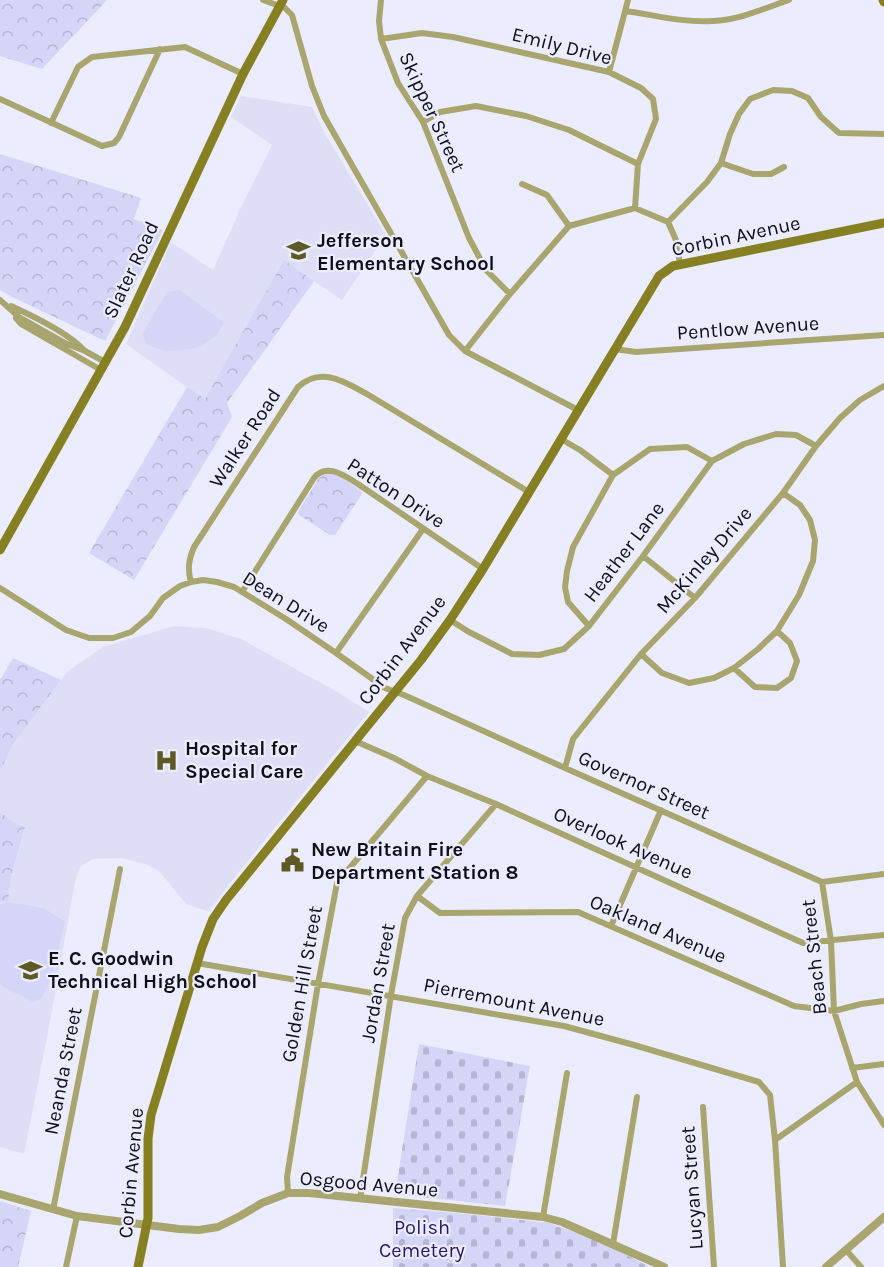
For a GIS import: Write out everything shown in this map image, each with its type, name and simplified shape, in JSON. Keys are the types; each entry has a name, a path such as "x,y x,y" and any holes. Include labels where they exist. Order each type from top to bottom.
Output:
{"main road":[{"name":"Slater Road","path":"0,550 125,327 243,74 281,3"},
{"name":"Corbin Avenue","path":"138,1267 148,1225 149,1123 208,930 226,900 421,660 450,620 659,276 680,264 884,224"}],"street":[{"path":"263,0 281,3 292,15 312,86 324,116 449,335 465,351 578,410"},
{"name":"Skipper Street","path":"381,0 379,21 381,39 398,83 423,122 469,238 486,270 510,294"},
{"path":"609,72 628,0"},
{"path":"626,11 685,21 714,21 748,14 789,0"},
{"name":"Emily Drive","path":"381,39 422,33 453,37 609,72 641,88 653,99 656,119 638,164 635,208"},
{"path":"51,123 78,67 92,57 185,47 243,74"},
{"path":"0,99 102,146 114,143 119,137 160,50"},
{"path":"668,222 707,182 721,162 739,114 750,99 773,90 792,91 808,98 821,117 839,133 884,135"},
{"path":"423,122 440,112 476,106 526,116 569,130 638,164"},
{"path":"721,162 753,174 771,174 784,167"},
{"path":"522,184 547,195 569,226"},
{"path":"465,351 510,294 569,226 635,208 668,222 676,240 680,264"},
{"path":"2,302 21,324 103,366"},
{"path":"2,302 19,318 85,351 103,366"},
{"name":"Pentlow Avenue","path":"615,349 636,352 884,335"},
{"name":"Walker Road","path":"191,582 189,561 194,547 298,387 315,378 333,378 358,389 529,492"},
{"name":"McKinley Drive","path":"565,768 573,739 641,654 695,598 783,493 816,446 840,418 860,400 884,386"},
{"name":"Heather Lane","path":"450,620 512,654 539,655 564,649 589,626 712,461 744,444 776,434 796,435 816,446"},
{"path":"561,439 613,475"},
{"path":"589,626 568,602 565,587 567,571 573,547 613,475 650,449 687,447 712,461"},
{"name":"Patton Drive","path":"242,592 314,478 322,471 332,471 346,477 483,569"},
{"path":"641,654 662,673 689,682 714,678 734,668 777,631 799,595 813,561 815,540 810,520 800,505 783,493"},
{"path":"336,653 423,529"},
{"path":"643,556 695,598"},
{"name":"Dean Drive","path":"191,582 202,580 234,587 286,619 385,688 395,692"},
{"path":"0,588 66,630 89,638 113,638 130,632 150,616 167,594 191,582"},
{"path":"734,668 755,687 777,688 790,678 797,661 790,643 777,631"},
{"name":"Governor Street","path":"395,692 822,882"},
{"name":"Overlook Avenue","path":"355,741 427,776 496,804 804,944 884,934"},
{"name":"Golden Hill Street","path":"288,1194 287,1177 337,883 427,776"},
{"name":"Jordan Street","path":"360,1199 405,918 417,896 496,804"},
{"path":"611,926 661,810"},
{"name":"Neanda Street","path":"53,1210 120,869"},
{"path":"822,882 884,874"},
{"name":"Beach Street","path":"822,882 831,940 834,1011 857,1082 884,1125"},
{"name":"Oakland Avenue","path":"417,896 440,913 578,912 794,1006 834,1011 884,1001"},
{"name":"Pierremount Avenue","path":"197,963 564,1026 759,1082 770,1095 776,1140 783,1267"},
{"path":"852,1068 884,1064"},
{"path":"543,1217 567,1073"},
{"path":"776,1140 857,1082"},
{"path":"613,1244 637,1097"},
{"name":"Lucyan Street","path":"703,1107 714,1267"},
{"name":"Osgood Avenue","path":"0,1194 77,1216 199,1230 218,1227 262,1203 288,1194 309,1193 543,1217 562,1222 664,1267"},
{"path":"66,1267 77,1216"},
{"path":"826,1267 884,1217"},
{"path":"846,1250 861,1267"}],"shaded area":[{"name":"Jefferson Elementary School","path":"241,96 312,107 324,132 386,235 342,300 284,261 205,400 126,344 171,242 213,270 272,145 231,117"},
{"name":"Hospital for Special Care","path":"174,626 206,628 241,639 369,712 209,912 186,904 160,872 148,865 122,858 93,859 80,867 75,882 24,1154 0,1147 0,901 8,901 11,877 25,827 0,812 0,771 13,745 68,671 103,647"}],"green space":[{"path":"0,0 107,0 42,69 0,56"},
{"path":"0,154 141,198 134,219 163,230 105,341 0,290"},
{"path":"284,260 314,281 227,403 232,417 134,580 89,553 187,387 205,399"},
{"path":"179,290 224,322 217,334 206,343 193,349 165,351 145,344 143,333 167,292"},
{"path":"325,473 337,474 360,490 362,494 335,535 330,535 299,515 298,512 318,479"},
{"path":"13,658 61,680 13,745 0,771 0,680"},
{"path":"0,812 25,827 11,877 8,902 0,901"},
{"path":"8,902 44,908 65,922 52,977 41,999 33,1002 3,987 0,983 0,905"},
{"path":"419,1044 530,1066 505,1206 395,1194"},
{"path":"0,1201 31,1211 18,1267 0,1267"},
{"name":"Polish Cemetery","path":"393,1208 549,1223 586,1236 650,1267 393,1267"}],"place":[{"name":"Jefferson Elementary School","path":"299,251"},
{"name":"Hospital for Special Care","path":"167,760"},
{"name":"New Britain Fire Department Station 8","path":"293,860"},
{"name":"E. C. Goodwin Technical High School","path":"30,970"}]}
